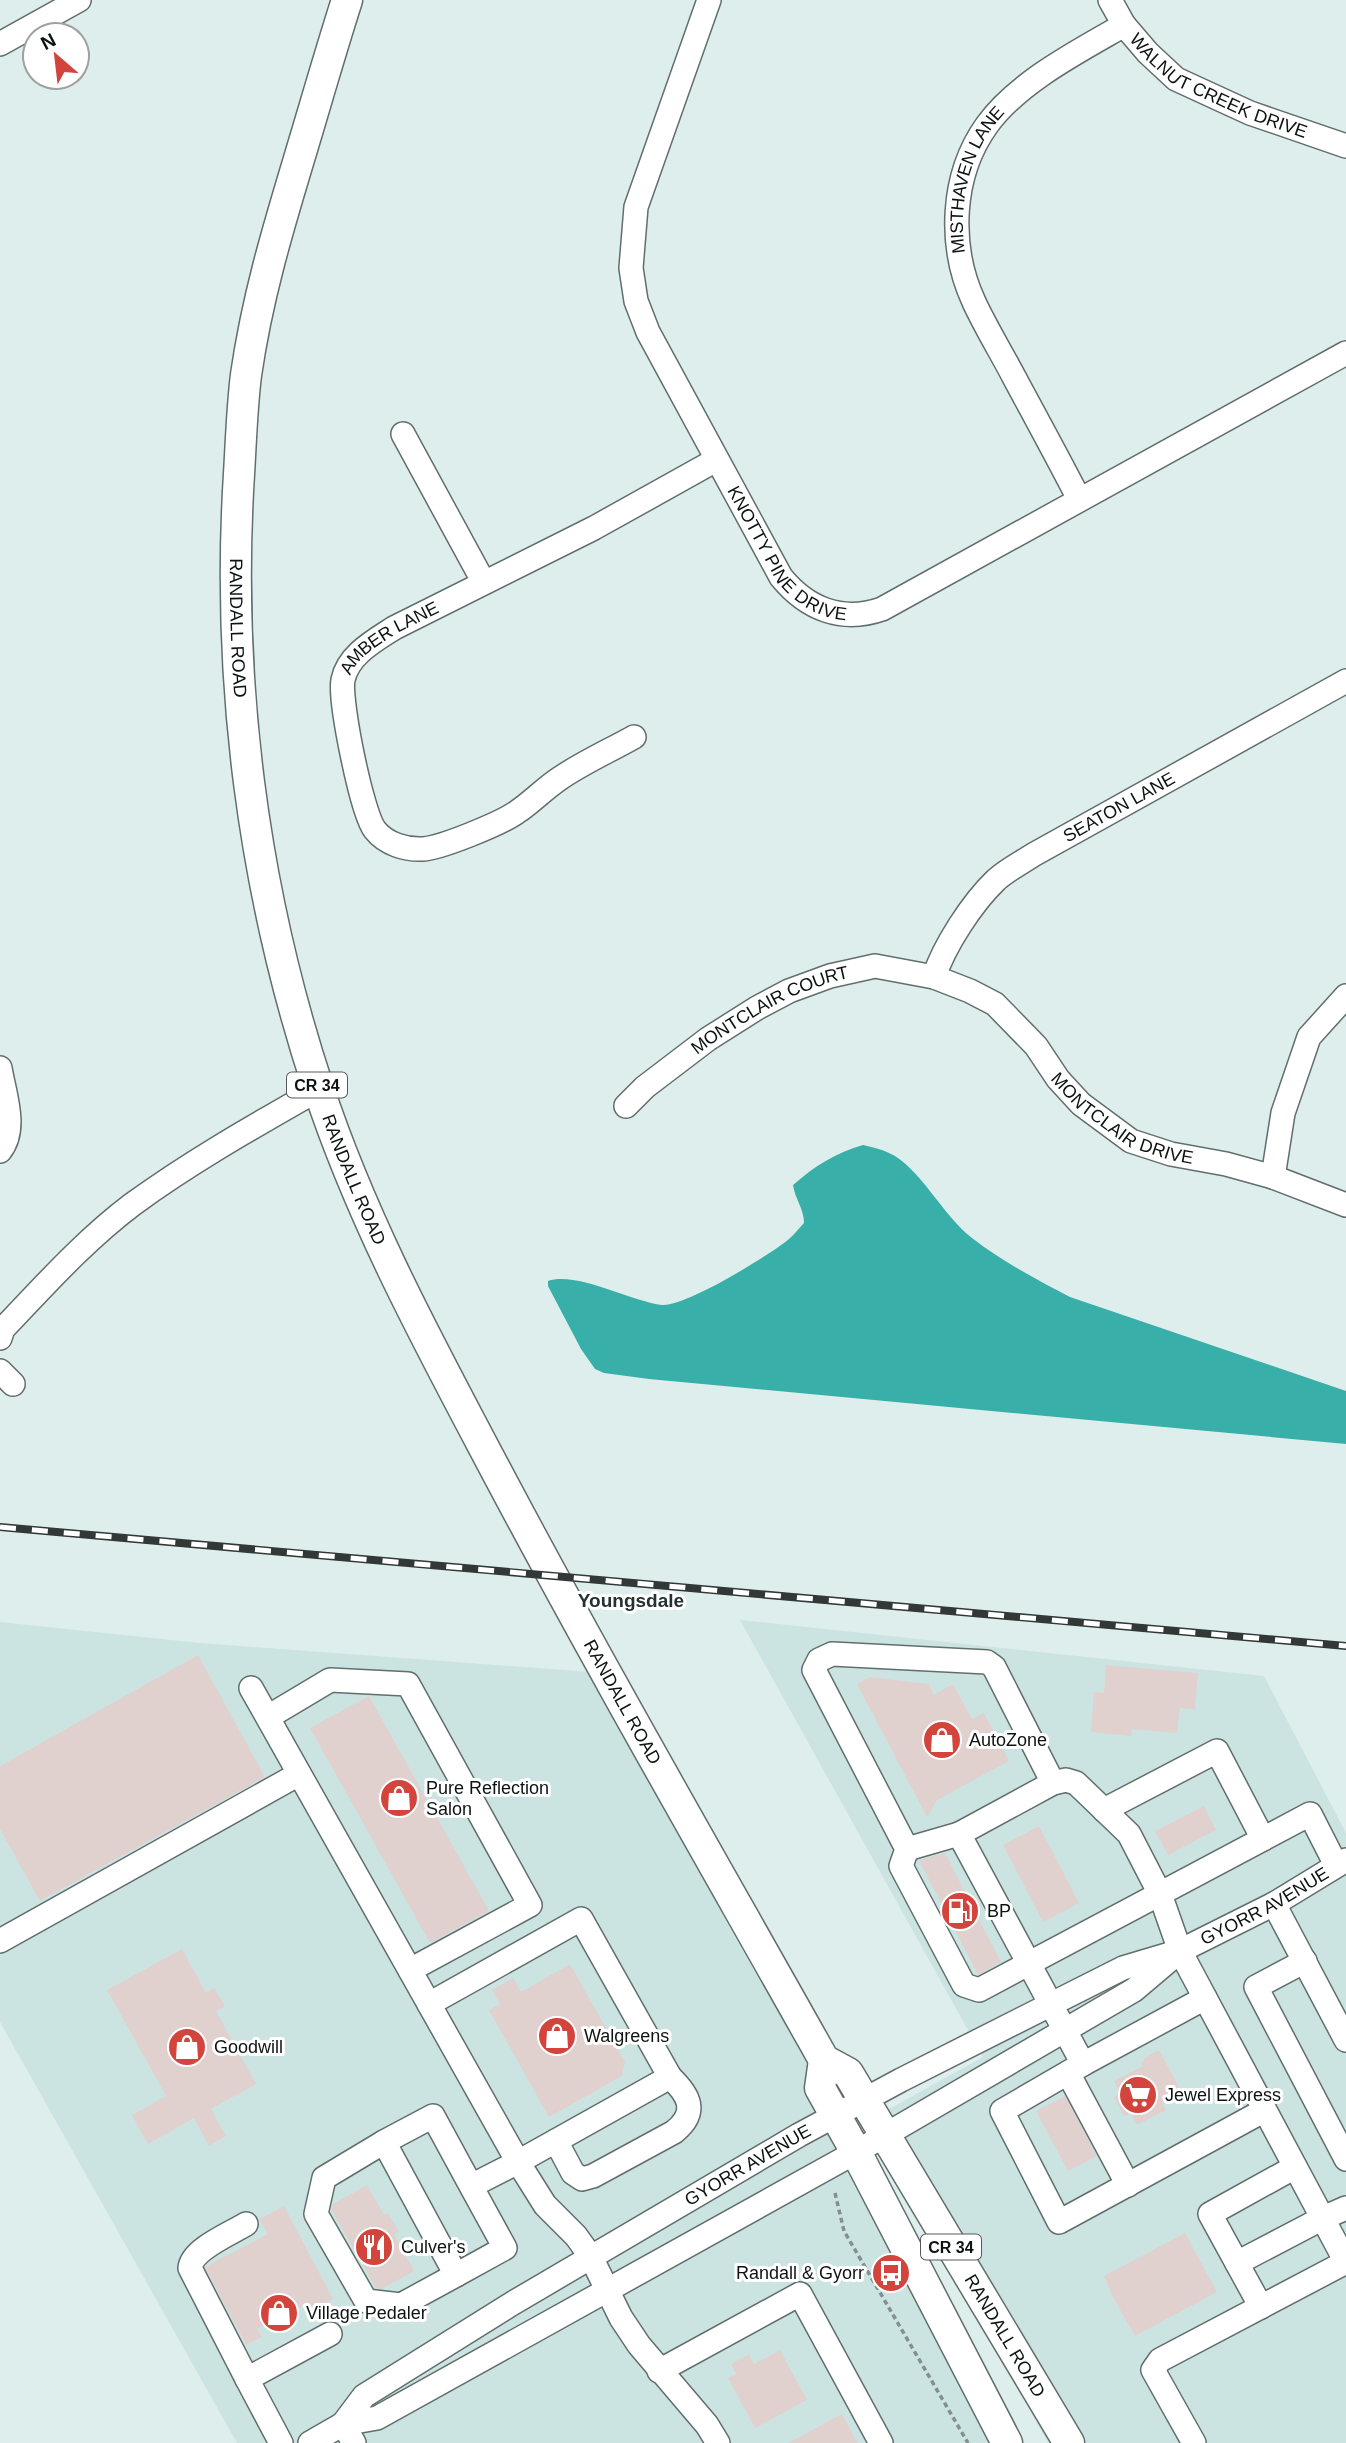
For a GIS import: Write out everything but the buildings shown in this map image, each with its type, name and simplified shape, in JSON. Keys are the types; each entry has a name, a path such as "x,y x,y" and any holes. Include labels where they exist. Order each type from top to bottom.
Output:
{"main road":[{"name":"RANDALL ROAD","path":"347,0 264,275 246,377 237,513 236,654 251,799 276,939 294,1010 318,1089 365,1212 427,1340 559,1587 824,2060 848,2073 865,2099 1069,2443"},
{"name":"CR 34","path":"824,2060 820,2088 1007,2443"}],"street":[{"path":"0,44 79,0"},
{"name":"KNOTTY PINE DRIVE","path":"709,0 636,207 631,268 636,301 648,332 781,577 793,592 825,610 862,616 882,609 1346,353"},
{"name":"WALNUT CREEK DRIVE","path":"1110,0 1124,26 1176,79 1250,113 1346,146"},
{"name":"MISTHAVEN LANE","path":"1079,499 973,301 961,264 956,227 957,209 959,189 969,157 987,125 1011,99 1048,72 1124,26"},
{"path":"403,434 484,582"},
{"name":"AMBER LANE","path":"634,737 560,778 515,814 446,843 423,849 393,845 376,832 367,819 344,704 343,680 352,661 394,628 594,528 716,460"},
{"name":"SEATON LANE","path":"934,977 937,965 957,931 997,879 1033,855 1346,681"},
{"name":"MONTCLAIR COURT","path":"626,1106 645,1087 708,1039 789,991 830,976 874,966 934,977"},
{"name":"MONTCLAIR DRIVE","path":"934,977 995,1004 1036,1046 1058,1079 1081,1104 1131,1141 1171,1154 1226,1164 1273,1177 1346,1205"},
{"path":"1273,1177 1283,1113 1309,1037 1346,996"},
{"path":"0,1068 10,1124 7,1142 0,1151"},
{"path":"0,1338 3,1329 72,1257 132,1205 239,1135 318,1089"},
{"path":"1053,1783 994,1667 988,1662 832,1654 819,1660 814,1670 907,1849 901,1866 964,1985 979,1990 1310,1814 1341,1862"},
{"path":"268,1717 330,1680 408,1684 530,1905 410,1970"},
{"path":"251,1688 518,2162 545,2205 576,2236 591,2257 621,2318 659,2371 707,2426 718,2443"},
{"path":"1104,1810 1217,1751 1263,1839"},
{"path":"0,1941 299,1774"},
{"path":"907,1849 958,1834 1053,1783 1066,1780 1076,1783 1129,1834 1160,1894 1180,1951 1346,2262 1160,2360 1153,2370 1194,2443"},
{"path":"958,1834 1065,2030 1075,2069 1128,2185"},
{"name":"GYORR AVENUE","path":"349,2433 364,2396 591,2257 865,2099 1123,1968 1180,1951 1274,1904 1341,1862"},
{"path":"1274,1904 1346,2040"},
{"path":"429,2004 581,1919 670,2077 686,2092 688,2113 683,2125 674,2132 593,2176 582,2179 573,2173 556,2141"},
{"name":"GYORR AVENUE","path":"310,2443 349,2433 856,2152 1134,1990 1180,1951"},
{"path":"1305,1961 1256,1987 1346,2159"},
{"path":"1205,1998 1002,2110 1059,2222 1265,2110"},
{"path":"471,2186 670,2077"},
{"path":"433,2116 471,2186 505,2248 401,2305 366,2301 316,2214 324,2178 433,2116"},
{"path":"384,2143 456,2275"},
{"path":"1261,2307 1210,2214 1296,2167"},
{"path":"1237,2263 1346,2208"},
{"path":"246,2224 197,2253 191,2260 190,2268 281,2443"},
{"path":"659,2371 800,2294 881,2443"},
{"path":"247,2379 330,2334"}],"path":[{"path":"835,2193 844,2231 968,2443"}],"shaded area":[{"path":"740,1620 1264,1676 1346,1833 1346,2443 1048,2443 871,2119 983,2057"},
{"path":"0,1622 200,1643 592,1672 1018,2443 237,2443 0,2022"}],"water":[{"path":"863,1145 900,1159 972,1238 1020,1270 1070,1297 1346,1391 1346,1444 649,1379 604,1373 595,1369 581,1349 548,1286 548,1281 560,1279 588,1283 662,1305 689,1298 747,1267 789,1239 804,1223 793,1185 826,1161"}],"railway":[{"path":"0,1527 1346,1646"}],"place":[{"name":"AutoZone","path":"942,1740"},
{"name":"Pure Reflection Salon","path":"399,1798"},
{"name":"BP","path":"960,1911"},
{"name":"Walgreens","path":"557,2036"},
{"name":"Goodwill","path":"187,2047"},
{"name":"Jewel Express","path":"1138,2095"},
{"name":"Culver's","path":"374,2247"},
{"name":"Randall & Gyorr","path":"891,2273"},
{"name":"Village Pedaler","path":"279,2313"}],"district":[{"name":"Youngsdale","path":"631,1600"}]}
